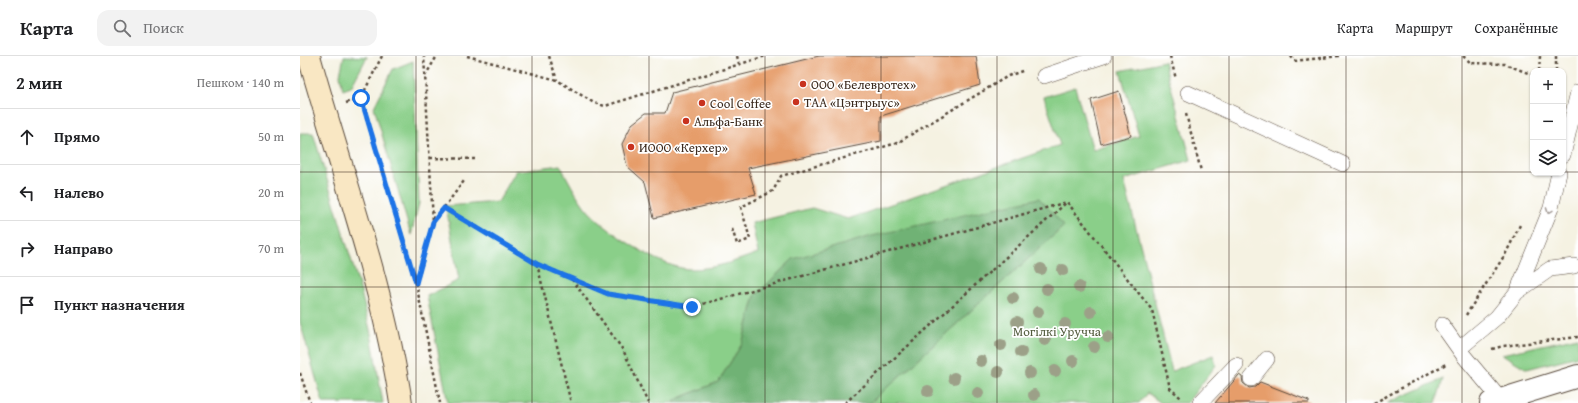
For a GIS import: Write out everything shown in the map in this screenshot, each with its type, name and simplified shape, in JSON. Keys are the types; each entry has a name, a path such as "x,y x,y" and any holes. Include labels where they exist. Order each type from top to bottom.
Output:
{"main road":[{"path":"309,56 378,289 389,333 401,403"}],"street":[{"path":"1495,401 1578,376"}],"lane":[{"path":"1044,76 1104,56"},
{"path":"1566,142 1578,92"},
{"path":"1188,93 1343,164"},
{"path":"1517,292 1550,208 1558,176"},
{"path":"1459,349 1497,317 1517,292 1550,269 1574,266"},
{"path":"1442,325 1495,401"},
{"path":"1251,379 1268,359"},
{"path":"1200,403 1236,365"}],"path":[{"path":"382,56 361,98 416,283 440,403"},
{"path":"416,283 433,222 424,56"},
{"path":"424,76 437,56"},
{"path":"467,56 557,80 594,103 605,106 766,56"},
{"path":"549,56 557,80"},
{"path":"737,56 739,64"},
{"path":"1291,56 1294,61 1339,56"},
{"path":"1463,56 1471,63 1505,64 1530,74"},
{"path":"1539,68 1540,56"},
{"path":"1556,56 1556,68"},
{"path":"732,229 737,244 750,239 741,207 774,191 780,176 897,143 1008,76 1029,69"},
{"path":"429,158 475,159"},
{"path":"433,222 464,181"},
{"path":"444,208 537,264 608,294 692,307 1067,202"},
{"path":"845,403 1067,202"},
{"path":"1067,202 1152,310 1170,388 1186,403"},
{"path":"1503,346 1465,316 1506,253 1524,218"},
{"path":"537,264 571,403"},
{"path":"572,279 623,350 648,403"},
{"path":"300,373 310,403"}],"green space":[{"path":"344,56 367,57 351,87 343,90 340,75"},
{"path":"413,61 419,203 411,235 374,107 393,69"},
{"name":"Могілкі Уручча","path":"1164,61 1191,160 1124,180 1172,371 1213,355 1216,365 1187,403 1161,403 1147,393 1139,403 870,403 1063,227 793,259 755,296 742,344 718,382 675,400 675,403 448,403 427,296 459,280 446,206 498,202 516,171 560,165 585,207 593,216 618,236 649,255 678,267 690,269 708,268 733,262 758,253 752,223 812,208 848,219 1060,145 1044,97 1075,87 1093,150 1139,136 1120,71"},
{"path":"300,133 313,133 361,292 371,334 383,403 323,403 300,322"},
{"path":"1039,198 1064,226 870,403 675,403 675,400 718,382 742,344 755,296 793,259 872,236"},
{"path":"1578,337 1578,356 1527,369 1502,354"},
{"path":"1443,379 1436,403 1387,403"}],"building":[{"path":"819,56 976,56 980,85 881,116 881,141 748,168 756,194 654,218 645,182 627,166 622,144 632,124 646,113 665,113 672,92"},
{"path":"1119,91 1131,136 1101,144 1091,100"},
{"path":"1239,375 1242,377 1243,383 1249,388 1255,387 1260,382 1309,401 1309,403 1215,403"}],"place":[{"name":"ООО «Белевротех»","path":"803,84"},
{"name":"ТАА «Цэнтрыус»","path":"796,102"},
{"name":"Cool Coffee","path":"702,103"},
{"name":"Альфа-Банк","path":"686,121"},
{"name":"ИООО «Керхер»","path":"631,147"}],"route":[{"path":"361,98 416,283 433,222 444,208 537,264 608,294 692,307"}]}
